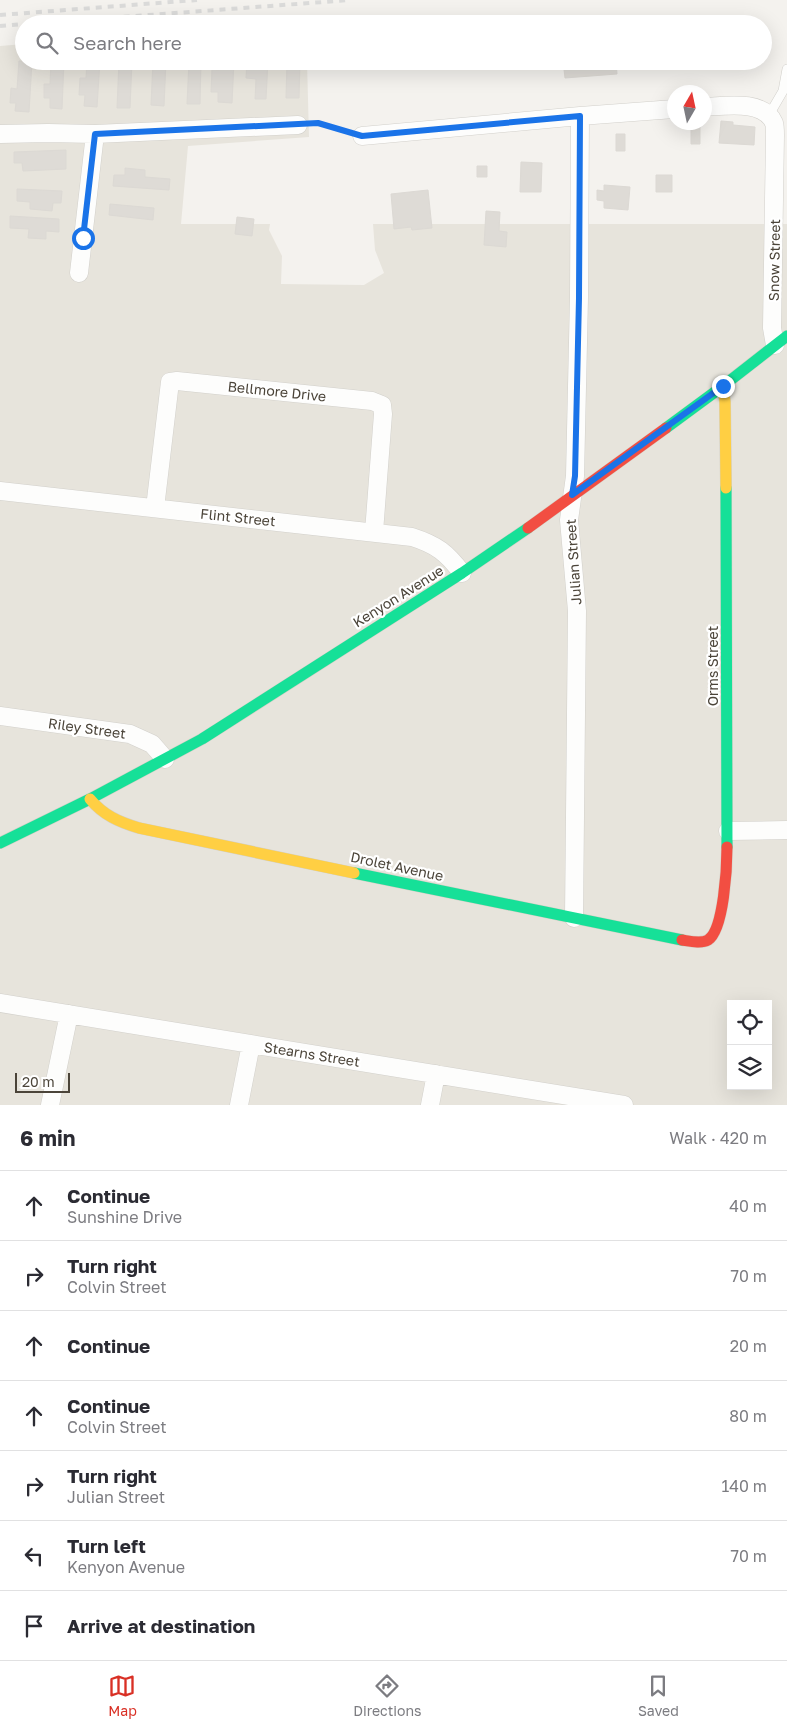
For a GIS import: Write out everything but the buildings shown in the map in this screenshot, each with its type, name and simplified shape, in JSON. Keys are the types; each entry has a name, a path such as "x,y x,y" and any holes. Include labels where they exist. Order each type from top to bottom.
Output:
{"street":[{"path":"712,107 738,105 758,108 769,115"},
{"path":"362,136 667,110"},
{"name":"Snow Street","path":"769,115 774,123 775,135 772,328 781,341"},
{"name":"Julian Street","path":"574,918 577,611 568,520 575,476 579,307 580,116"},
{"path":"0,134 95,134 298,125"},
{"path":"79,273 95,134"},
{"name":"Kenyon Avenue","path":"0,843 90,799 202,739 462,574 539,521 781,341"},
{"name":"Bellmore Drive","path":"155,508 170,382 177,381 372,401 382,405 383,414 374,532"},
{"name":"Orms Street","path":"707,941 715,934 726,886 728,831 725,412 723,386"},
{"name":"Flint Street","path":"0,491 412,537 427,541 440,548 451,558 462,574"},
{"name":"Riley Street","path":"0,716 130,734 152,744 165,759"},
{"name":"Drolet Avenue","path":"90,799 108,817 139,828 694,942 707,941"},
{"path":"728,831 787,830"},
{"name":"Stearns Street","path":"0,1003 620,1105"},
{"path":"50,1105 69,1014"},
{"path":"239,1105 251,1044"},
{"path":"430,1105 436,1074"}],"lane":[{"path":"769,115 783,91 787,69"}],"path":[{"path":"298,125 318,123 362,136"}],"shaded area":[{"path":"15,45 15,70 307,70 309,137 188,146 181,224 270,224 269,230 282,256 281,284 364,285 384,273 375,250 373,224 787,224 787,1105 0,1105 0,46"}],"railway":[{"path":"0,15 197,0"},
{"path":"149,15 350,0"},
{"path":"0,26 15,25"}],"traffic: fast":[{"path":"666,428 787,336"},
{"path":"726,488 727,847"},
{"path":"0,843 90,799 202,739 462,573 528,528"},
{"path":"354,873 682,940"}],"traffic: slow":[{"path":"723,386 725,402 726,488"},
{"path":"90,799 112,817 139,828 354,873"}],"traffic: jam":[{"path":"528,528 666,428"},
{"path":"682,940 695,942 708,940 718,924 724,897 727,847"}],"route":[{"path":"83,238 95,134 318,123 362,136 580,116 579,298 575,476 572,495 723,386"}]}
